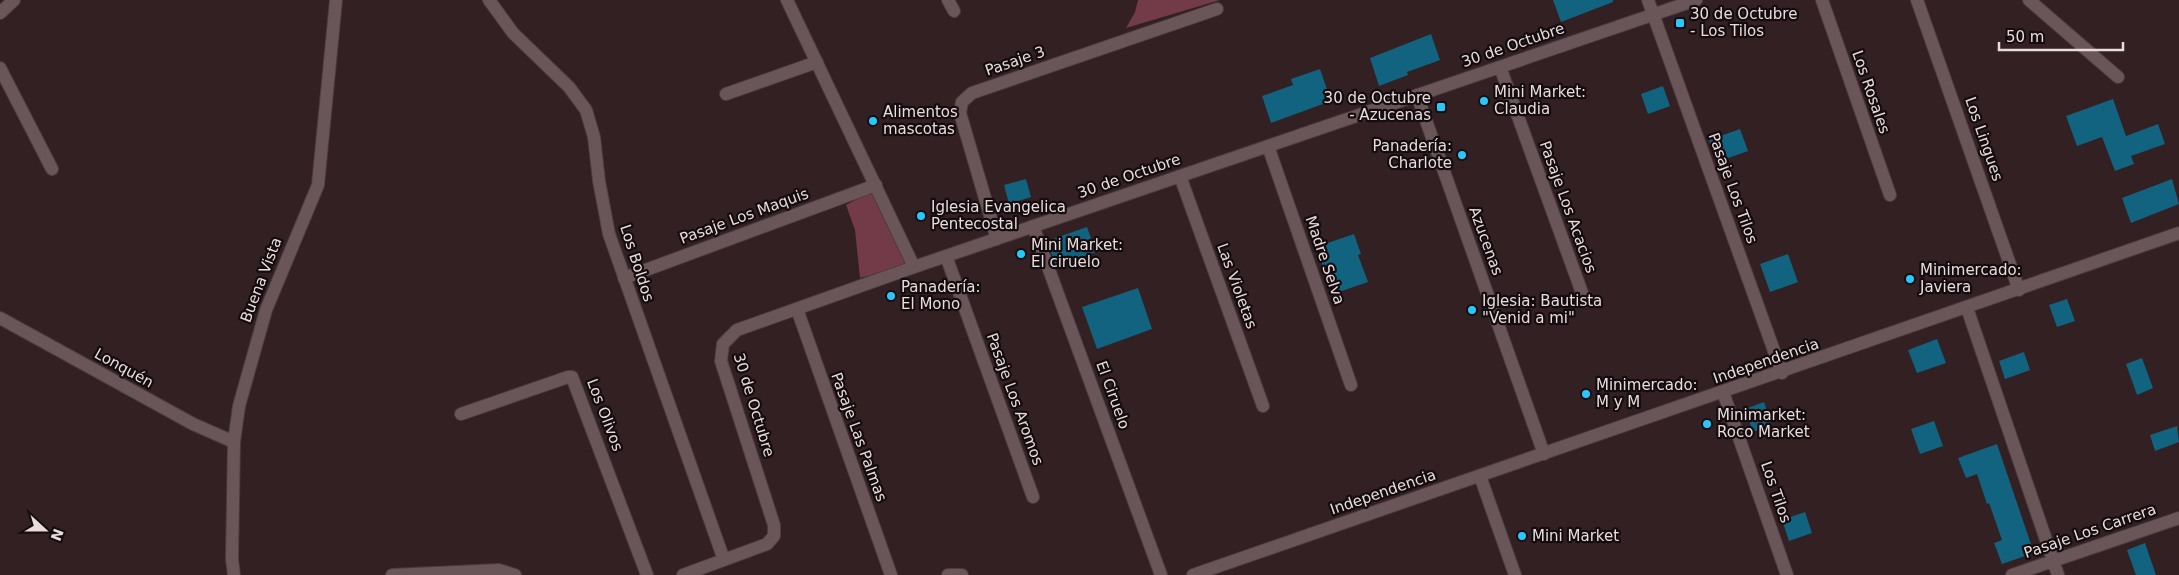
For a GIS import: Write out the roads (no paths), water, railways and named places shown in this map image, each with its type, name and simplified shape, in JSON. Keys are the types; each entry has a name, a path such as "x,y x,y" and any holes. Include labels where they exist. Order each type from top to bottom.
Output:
{"street":[{"path":"0,13 14,0"},
{"name":"Buena Vista","path":"234,575 232,559 234,442 244,379 266,310 318,185 336,0"},
{"name":"Los Boldos","path":"489,0 513,33 569,87 586,110 594,137 603,208 624,278 724,560"},
{"path":"787,0 914,267"},
{"name":"Pasaje Los Tilos","path":"1648,0 1782,373"},
{"name":"30 de Octubre","path":"683,575 767,544 773,539 776,531 721,361 721,350 726,338 737,330 1033,226 1696,0"},
{"name":"Los Rosales","path":"1822,0 1890,195"},
{"name":"Los Lingues","path":"1917,0 2019,290"},
{"path":"2029,0 2118,77"},
{"name":"Pasaje 3","path":"997,239 960,113 965,98 972,93 1217,9"},
{"path":"726,94 817,62"},
{"name":"Pasaje Los Acacios","path":"1500,67 1585,301"},
{"path":"0,68 52,169"},
{"name":"Azucenas","path":"1417,95 1544,454"},
{"name":"Madre Selva","path":"1268,146 1351,385"},
{"name":"Las Violetas","path":"1180,176 1263,406"},
{"name":"Pasaje Los Maquis","path":"624,278 876,184"},
{"name":"El Ciruelo","path":"1033,226 1160,575"},
{"name":"Independencia","path":"1193,575 1782,373 2179,233"},
{"name":"Pasaje Los Aromos","path":"946,256 1033,497"},
{"path":"1966,308 2058,575"},
{"name":"Pasaje Las Palmas","path":"797,309 891,575"},
{"name":"Lonquén","path":"0,318 193,424 234,442"},
{"name":"Los Olivos","path":"461,414 572,377 647,575"},
{"name":"Los Tilos","path":"1724,392 1788,575"},
{"path":"1480,476 1515,575"},
{"name":"Pasaje Los Carrera","path":"2012,575 2179,518"},
{"path":"392,575 499,570 515,575"},
{"path":"948,575 962,575"}],"place":[{"name":"30 de Octubre - Los Tilos","path":"1680,23"},
{"name":"Mini Market: Claudia","path":"1484,101"},
{"name":"30 de Octubre - Azucenas","path":"1441,107"},
{"name":"Alimentos mascotas","path":"873,121"},
{"name":"Panadería: Charlote","path":"1462,155"},
{"name":"Iglesia Evangelica Pentecostal","path":"921,216"},
{"name":"Mini Market: El ciruelo","path":"1021,254"},
{"name":"Minimercado: Javiera","path":"1910,279"},
{"name":"Panadería: El Mono","path":"891,296"},
{"name":"Iglesia: Bautista \"Venid a mi\"","path":"1472,310"},
{"name":"Minimercado: M y M","path":"1586,394"},
{"name":"Minimarket: Roco Market","path":"1707,424"},
{"name":"Mini Market","path":"1522,536"}]}
